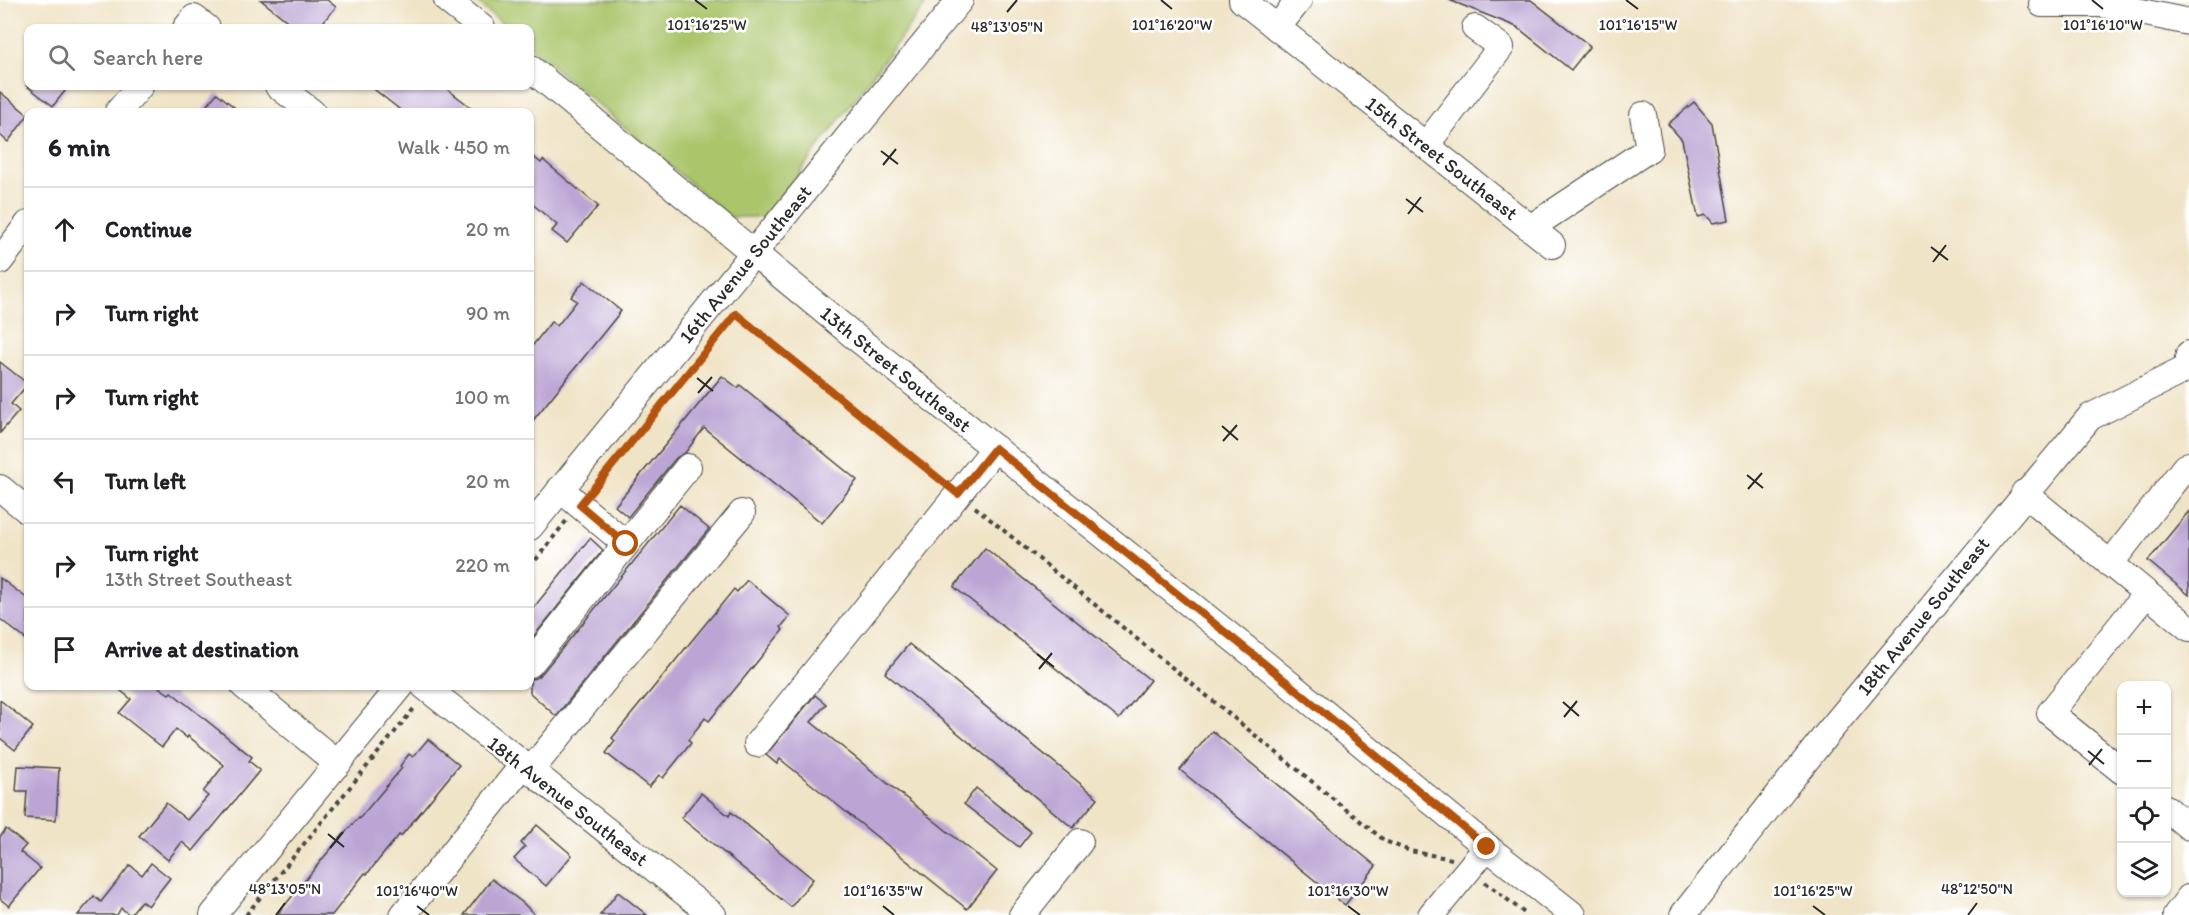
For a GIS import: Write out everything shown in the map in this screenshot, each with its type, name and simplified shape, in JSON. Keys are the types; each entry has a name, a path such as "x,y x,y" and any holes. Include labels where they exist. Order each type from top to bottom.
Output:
{"street":[{"path":"447,0 477,24"},
{"name":"16th Avenue Southeast","path":"534,522 960,0"},
{"name":"15th Street Southeast","path":"1242,0 1530,228 1649,149 1643,115"},
{"path":"1278,28 1299,0"},
{"path":"2042,4 2103,4 2189,22"},
{"path":"1426,145 1501,47 1475,28"},
{"name":"13th Street Southeast","path":"534,71 754,254 1265,664 1573,915"},
{"path":"121,108 137,90"},
{"path":"283,90 307,108"},
{"path":"1530,228 1552,245"},
{"path":"0,261 24,229"},
{"name":"18th Avenue Southeast","path":"1683,915 1826,735 2024,493 2090,417 2188,364"},
{"path":"758,744 995,448"},
{"path":"2110,564 2185,467 2189,465"},
{"path":"534,658 688,467"},
{"path":"0,488 24,508"},
{"path":"560,489 626,544"},
{"path":"2024,493 2189,628"},
{"path":"403,915 742,513"},
{"path":"2117,768 2050,713 2146,594"},
{"path":"249,690 338,764"},
{"path":"213,915 398,690"},
{"name":"18th Avenue Southeast","path":"430,690 713,915"},
{"path":"2171,812 2189,827"},
{"path":"1022,915 1080,842"},
{"path":"1431,915 1487,847"},
{"path":"2176,915 2189,898"}],"path":[{"path":"534,562 736,314 1386,841 1410,851 1448,857 1468,869 1527,915"},
{"path":"246,915 424,690"}],"green space":[{"path":"474,0 929,0 766,217 730,217 534,50 534,24 503,24"}],"building":[{"path":"261,0 327,0 336,7 321,24 291,24"},
{"path":"1449,0 1531,0 1590,46 1571,70 1517,27"},
{"path":"32,90 66,90 53,106"},
{"path":"375,90 448,90 472,108 398,108"},
{"path":"0,92 24,112 24,120 8,142 0,135"},
{"path":"217,93 235,108 204,108"},
{"path":"1694,102 1712,123 1729,220 1713,223 1706,215 1698,217 1682,140 1668,124"},
{"path":"534,157 541,163 543,160 598,206 567,243 552,231 557,225 534,205"},
{"path":"584,281 621,311 534,419 534,344 551,322 557,326 577,301 571,297"},
{"path":"0,362 24,381 24,389 11,404 19,411 0,433"},
{"path":"722,376 738,388 740,385 857,480 822,523 704,428 685,453 676,458 628,517 615,506"},
{"path":"680,505 709,529 556,716 530,693 530,690 534,690 534,678 542,673"},
{"path":"2189,511 2189,595 2148,561"},
{"path":"590,538 603,550 534,636 534,607"},
{"path":"985,548 1150,680 1119,719 954,587"},
{"path":"0,578 24,596 24,638 0,619"},
{"path":"747,580 790,616 781,627 783,630 709,721 705,718 688,740 691,743 663,778 659,775 649,787 606,753 615,741 612,738 734,589 737,592"},
{"path":"909,644 1098,798 1073,828 885,673"},
{"path":"120,690 163,690 169,694 171,692 252,757 249,761 260,770 193,851 182,842 168,860 139,836 166,803 187,820 208,796 203,792 224,765 176,729 162,747 119,713 131,699"},
{"path":"815,695 826,704 811,722 997,871 967,909 780,759 777,764 766,755"},
{"path":"0,700 33,727 15,750 0,738"},
{"path":"1212,731 1376,866 1345,905 1180,770"},
{"path":"428,739 459,765 401,836 399,835 367,874 365,873 332,915 277,915 402,768 400,766 409,754 413,757"},
{"path":"18,766 59,768 56,820 25,818 27,791 16,791"},
{"path":"976,788 1031,832 1019,847 964,804"},
{"path":"701,793 729,816 731,812 813,879 791,907 681,818"},
{"path":"537,825 572,855 546,886 514,859 525,847 521,843"},
{"path":"6,829 26,845 20,852 40,868 9,906 0,899 0,837"},
{"path":"151,863 170,878 148,906 141,901 130,915 121,908 117,915 78,915 94,896 101,902 130,865 142,875"},
{"path":"492,879 523,903 535,915 464,915"},
{"path":"618,892 647,915 600,915"}],"route":[{"path":"626,544 580,505 736,314 958,494 995,448 1265,664 1487,847"}]}
